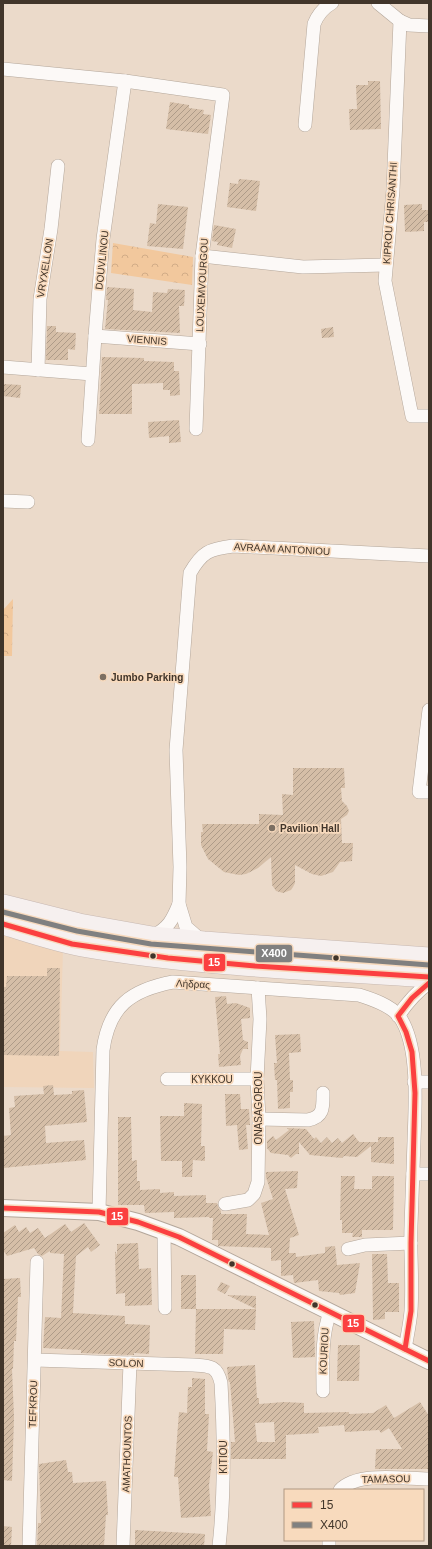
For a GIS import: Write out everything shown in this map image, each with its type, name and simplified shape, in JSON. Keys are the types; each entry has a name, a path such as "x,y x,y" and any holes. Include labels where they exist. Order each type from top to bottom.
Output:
{"main road":[{"path":"3,905 79,924 152,937 429,958"},
{"path":"3,924 80,946 149,956 228,964 429,977"}],"street":[{"path":"305,125 314,24 318,14 332,3"},
{"path":"378,3 400,21 409,25 429,26"},
{"name":"KIPROU CHRISANTHI","path":"400,21 393,190 385,281 412,416 429,416"},
{"path":"3,69 125,81"},
{"name":"LOUXEMVOURGOU","path":"125,81 223,94 202,256 196,430"},
{"name":"DOUVLINOU","path":"88,440 103,239 125,81"},
{"name":"VRYXELLON","path":"38,370 40,300 51,229 58,166"},
{"path":"202,256 303,267 386,265"},
{"name":"VIENNIS","path":"95,336 200,344"},
{"path":"3,367 92,374"},
{"path":"3,501 28,502"},
{"name":"AVRAAM ANTONIOU","path":"179,904 180,867 176,750 190,573 198,560 210,550 233,546 429,556"},
{"path":"429,710 419,792 429,792"},
{"path":"152,937 170,924 179,904"},
{"path":"179,904 186,927 204,942"},
{"name":"Λήδρας","path":"99,1212 103,1050 105,1034 109,1023 117,1010 127,1000 139,992 153,986 174,982 359,995 372,999 385,1006 398,1016 406,1032 412,1052 414,1066 411,1311 405,1350"},
{"path":"398,1016 411,999 421,989 429,984"},
{"name":"ONASAGOROU","path":"225,1204 248,1200 257,1189 259,1119 257,1079 260,1019 258,988"},
{"name":"KYKKOU","path":"167,1079 257,1079"},
{"path":"414,1082 429,1082"},
{"path":"259,1119 314,1119 319,1115 322,1109 323,1093"},
{"path":"413,1174 429,1174"},
{"path":"3,1208 99,1212 138,1222 164,1231 179,1237 429,1362"},
{"path":"164,1231 165,1308"},
{"path":"348,1249 359,1245 369,1244 411,1243"},
{"name":"TEFKROU","path":"29,1546 37,1262"},
{"name":"KOURIOU","path":"323,1391 324,1336 326,1323 330,1312"},
{"name":"SOLON","path":"34,1360 207,1366 216,1370"},
{"name":"AMATHOUNTOS","path":"124,1546 130,1363"},
{"name":"KITIOU","path":"216,1370 220,1376 221,1383 223,1429 223,1511 219,1546"},
{"name":"TAMASOU","path":"342,1488 362,1478 429,1479"}],"shaded area":[{"path":"3,933 63,950 60,1051 93,1052 94,1088 3,1087"}],"green space":[{"path":"113,243 193,257 192,285 111,273"},
{"path":"13,599 12,656 3,656 3,610"}],"building":[{"path":"368,81 380,81 381,129 350,130 349,109 357,109 356,85 368,85"},
{"path":"170,102 189,105 189,108 204,110 203,114 211,115 208,134 166,129"},
{"path":"239,179 260,181 256,211 227,207 230,183 238,184"},
{"path":"158,204 188,207 183,249 147,246 150,223 156,224"},
{"path":"422,204 422,210 429,210 429,222 424,222 424,231 405,232 404,205"},
{"path":"214,225 236,229 232,248 217,245 218,242 212,241"},
{"path":"107,287 134,289 133,310 152,312 153,292 167,293 168,289 185,290 184,306 179,306 180,333 105,329 108,300 106,300"},
{"path":"47,326 56,326 56,332 76,333 75,350 68,349 68,360 46,360"},
{"path":"333,327 334,337 322,338 321,329"},
{"path":"102,357 144,358 144,361 174,362 174,371 179,371 180,395 170,396 170,390 163,390 163,383 132,384 132,414 99,414"},
{"path":"3,384 21,385 20,398 3,396"},
{"path":"179,420 181,442 169,443 169,436 149,438 148,422"},
{"name":"Pavilion Hall","path":"293,768 344,768 345,788 341,788 342,801 347,806 349,811 347,815 341,819 342,843 353,843 352,861 340,862 333,872 321,876 312,874 295,865 295,883 291,890 283,893 276,891 272,885 271,857 258,868 246,874 239,875 224,872 208,859 201,845 201,832 203,832 202,824 259,824 259,814 283,815 282,794 293,795"},
{"path":"47,968 60,968 59,1056 3,1055 3,987 6,987 7,976 47,976"},
{"path":"226,996 227,1004 236,1003 250,1008 250,1018 241,1019 243,1040 248,1042 248,1049 243,1049 240,1056 241,1065 219,1067 218,1054 220,1054 215,997"},
{"path":"300,1034 301,1052 289,1053 290,1080 293,1080 293,1092 290,1092 290,1108 278,1109 277,1080 275,1080 274,1063 277,1063 275,1035"},
{"path":"53,1085 54,1095 72,1094 72,1091 84,1090 87,1122 45,1126 46,1143 84,1140 86,1160 3,1168 3,1136 11,1135 9,1108 15,1107 14,1096 44,1094 43,1086"},
{"path":"225,1094 240,1094 241,1109 249,1109 250,1125 246,1125 248,1149 239,1150 237,1125 226,1126"},
{"path":"184,1103 202,1104 201,1146 205,1146 205,1161 193,1160 192,1177 182,1177 182,1161 161,1161 160,1116 184,1116"},
{"path":"118,1117 131,1117 132,1161 137,1160 137,1181 140,1181 140,1190 160,1189 160,1193 174,1192 174,1196 206,1195 206,1203 217,1203 221,1214 247,1214 246,1234 269,1235 261,1203 273,1199 266,1177 266,1172 298,1171 297,1188 285,1189 299,1235 290,1238 289,1253 296,1253 296,1257 325,1253 325,1247 335,1246 337,1265 360,1263 355,1293 340,1295 339,1293 319,1291 318,1280 294,1283 293,1275 281,1276 281,1260 271,1261 271,1248 218,1246 218,1240 212,1240 213,1218 174,1218 174,1212 145,1213 144,1205 118,1205"},
{"path":"287,1128 306,1129 314,1139 316,1137 321,1143 327,1137 332,1143 338,1138 342,1143 353,1134 359,1142 378,1142 378,1137 394,1137 394,1164 371,1162 371,1146 357,1157 344,1156 342,1158 310,1155 299,1142 299,1154 296,1154 291,1158 288,1155 271,1153 267,1148 267,1141 273,1136 276,1140 289,1130"},
{"path":"341,1176 355,1176 354,1189 372,1189 372,1176 394,1176 393,1230 362,1230 362,1237 352,1237 353,1233 342,1233 342,1220 340,1220"},
{"path":"84,1223 100,1245 91,1252 88,1247 76,1256 73,1313 125,1316 125,1324 150,1325 149,1354 134,1353 134,1355 130,1355 81,1353 81,1350 43,1348 45,1317 61,1318 64,1254 50,1253 50,1251 42,1256 38,1254 34,1248 7,1256 3,1250 3,1233 15,1225 19,1232 26,1227 30,1233 38,1228 45,1238 65,1224 71,1232"},
{"path":"138,1243 139,1269 151,1268 152,1305 125,1306 125,1293 116,1294 115,1251 117,1255 117,1244"},
{"path":"372,1254 387,1254 388,1283 399,1283 399,1312 385,1312 385,1319 373,1320"},
{"path":"181,1275 196,1275 196,1309 181,1309"},
{"path":"20,1278 21,1297 18,1297 16,1341 14,1341 12,1369 14,1417 12,1481 3,1480 3,1279"},
{"path":"221,1282 230,1286 225,1294 217,1290"},
{"path":"227,1295 256,1296 256,1309"},
{"path":"196,1309 256,1309 255,1330 224,1329 223,1354 195,1354"},
{"path":"314,1321 315,1357 293,1358 291,1322"},
{"path":"338,1345 360,1345 359,1381 337,1381"},
{"path":"255,1365 257,1398 259,1398 259,1404 284,1402 304,1403 304,1413 373,1413 386,1405 394,1418 420,1402 429,1416 429,1469 375,1469 376,1449 402,1449 389,1428 381,1433 379,1430 345,1432 344,1425 318,1427 319,1433 286,1435 286,1459 231,1459 231,1442 235,1442 230,1382 227,1367","holes":["274,1422 275,1442 257,1442 255,1423"]},
{"path":"192,1378 205,1379 205,1414 209,1414 207,1451 213,1452 209,1485 211,1516 181,1518 178,1477 174,1477 179,1412 187,1413 188,1387 192,1387"},
{"path":"66,1460 68,1472 72,1472 73,1483 106,1481 108,1515 106,1515 104,1546 37,1546 38,1523 41,1523 39,1464"},
{"path":"3,1526 12,1527 11,1546 3,1546"},
{"path":"135,1530 205,1534 204,1546 135,1546"}],"transit line":[{"name":"X400","path":"3,912 77,931 151,944 429,965"},
{"name":"15","path":"3,924 72,944 168,958 255,966 429,977"},
{"name":"15","path":"405,1349 411,1311 411,1243 415,1093 412,1052 406,1032 398,1016 412,998 429,983"},
{"name":"15","path":"3,1208 99,1212 138,1222 179,1237 429,1361"}],"place":[{"name":"Jumbo Parking","path":"103,677"},
{"name":"Pavilion Hall","path":"272,828"}]}
